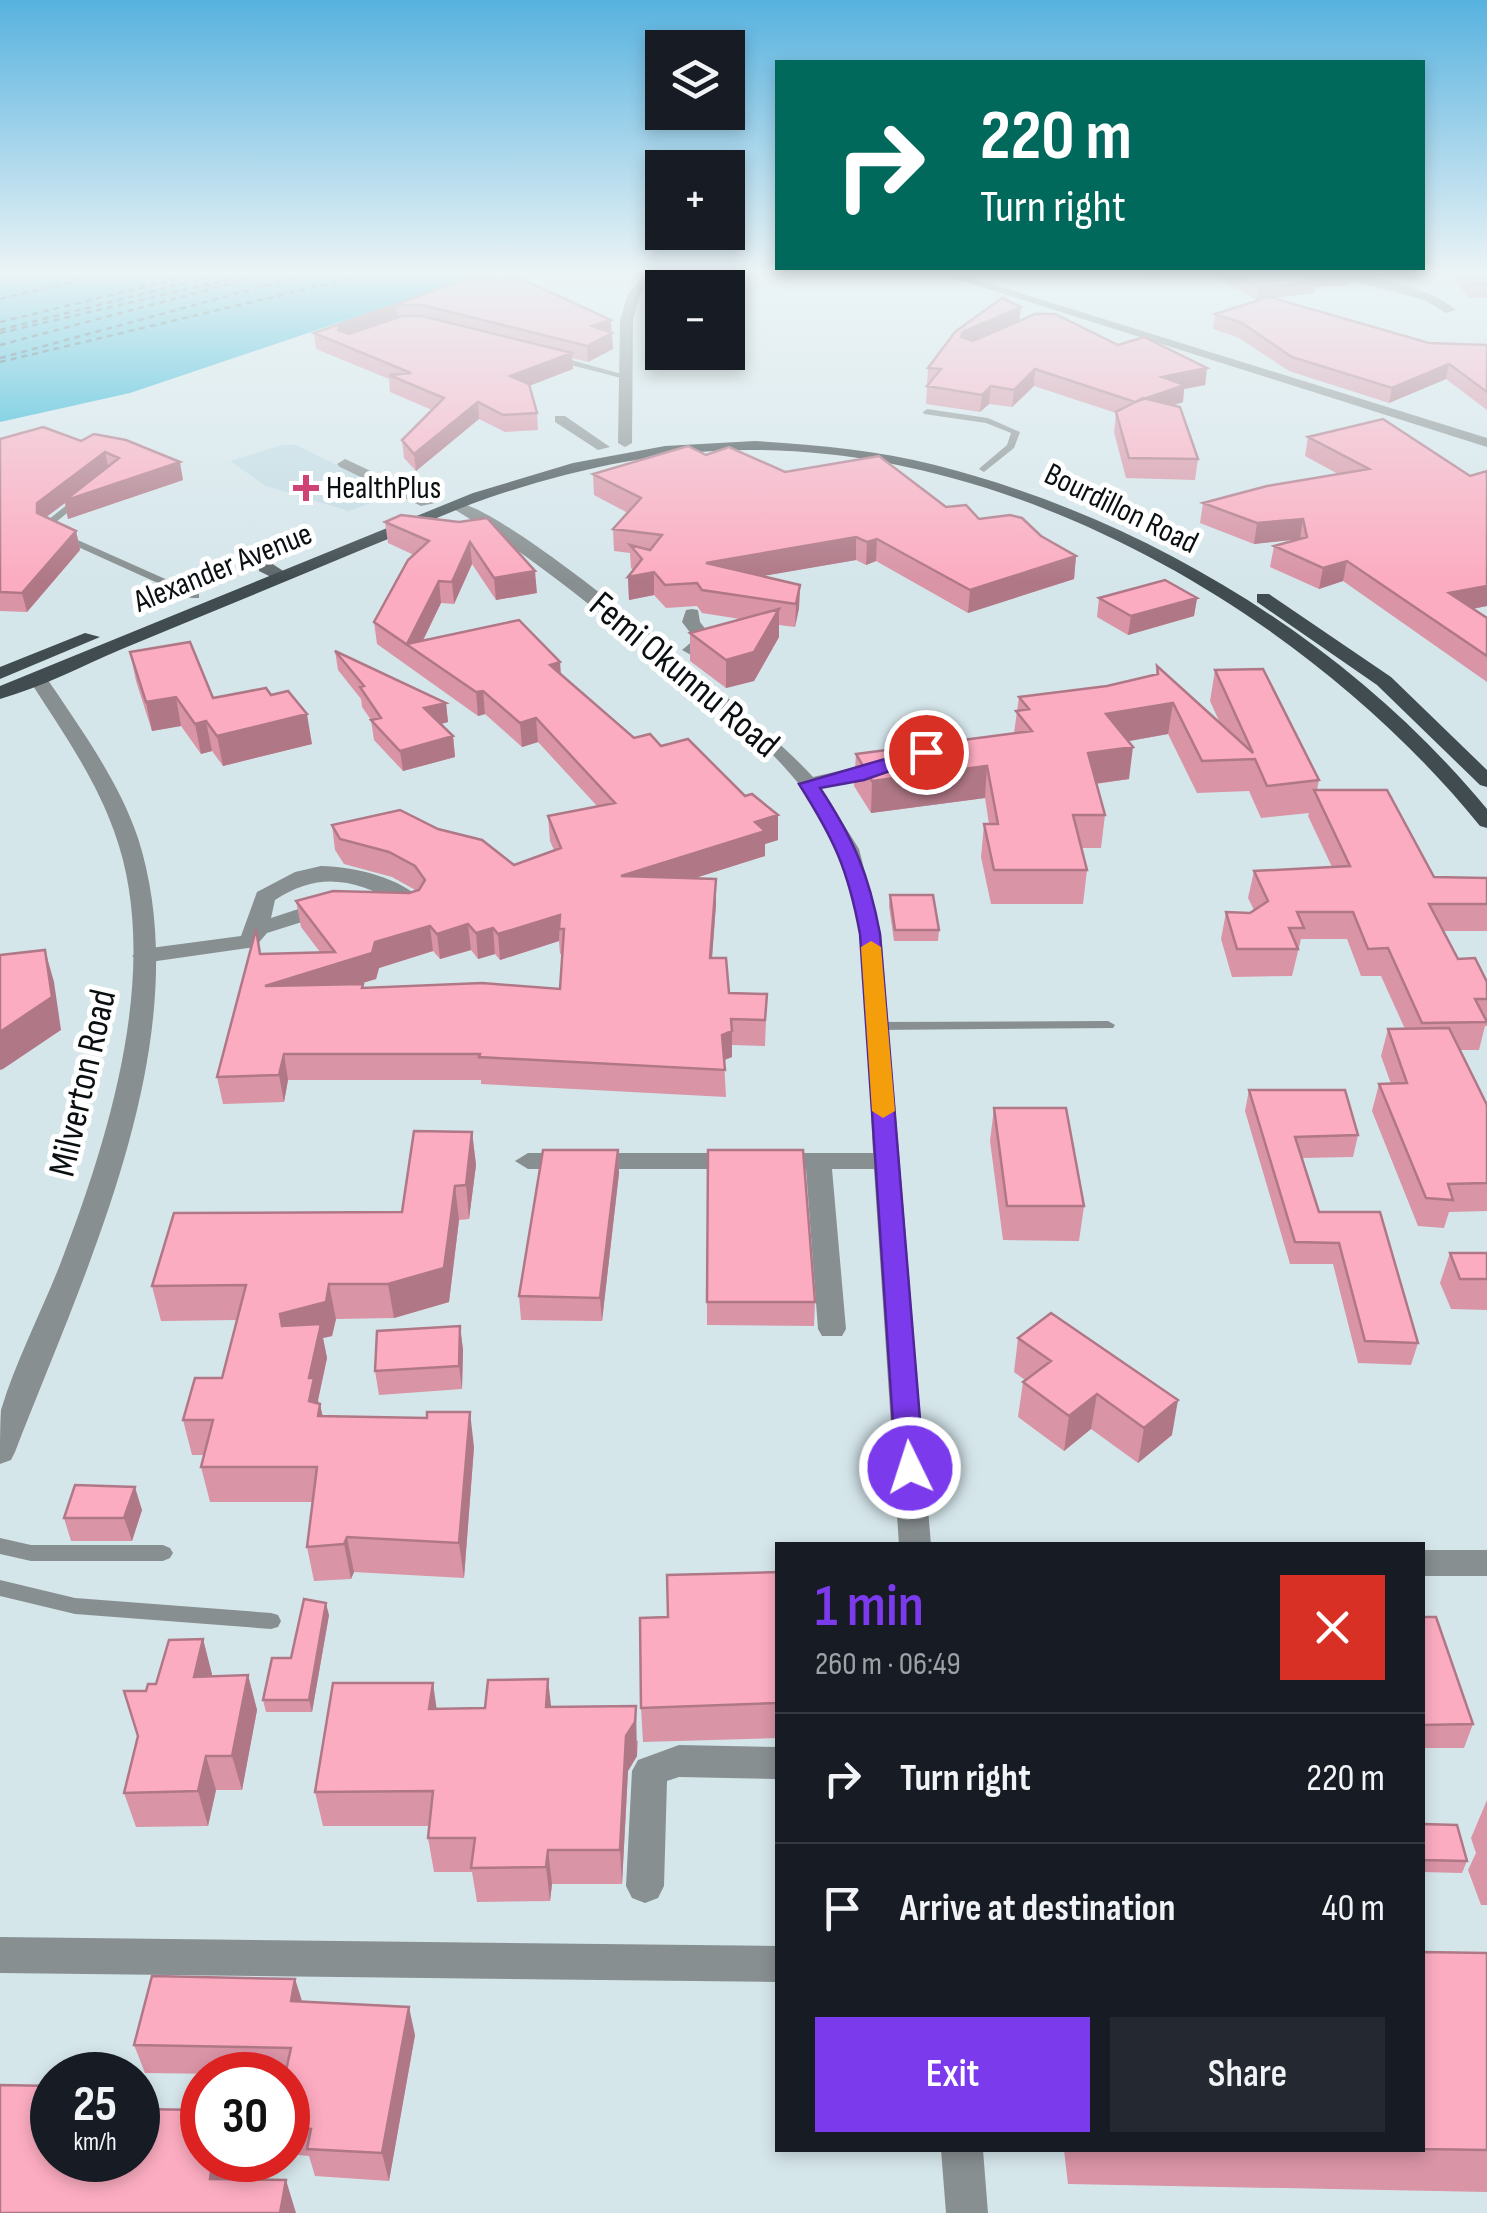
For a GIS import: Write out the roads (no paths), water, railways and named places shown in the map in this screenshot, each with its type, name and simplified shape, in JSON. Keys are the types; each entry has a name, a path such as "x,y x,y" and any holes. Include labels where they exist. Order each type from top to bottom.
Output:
{"main road":[{"name":"Bourdillon Road","path":"625,443 716,436 848,442 984,469 1138,531 1278,607 1384,681 1487,780"},
{"name":"Alexander Avenue","path":"0,674 514,470 625,443"},
{"name":"Bourdillon Road","path":"642,450 783,447 880,456 962,474 1076,516 1223,593 1342,673 1436,760 1487,822"},
{"name":"Alexander Avenue","path":"0,693 458,505 555,470 642,450"},
{"path":"265,567 283,576"}],"street":[{"path":"625,443 628,373"},
{"path":"1264,373 1487,443"},
{"path":"560,420 603,447"},
{"path":"345,464 427,503"},
{"name":"Femi Okunnu Road","path":"458,505 576,585 749,723 808,784 844,840 861,886 877,1026 916,1542"},
{"path":"667,658 704,644 691,622 692,614"},
{"name":"Milverton Road","path":"0,1452 99,1189 130,1080 145,980 133,858 111,798 37,678"},
{"path":"808,784 858,776 910,758"},
{"path":"144,956 247,942 258,929 265,897 297,875 316,872 368,879 415,906 358,904 312,910 258,929"},
{"path":"528,1160 726,1158 887,1162"},
{"path":"818,1162 832,1328"},
{"path":"1425,1564 1487,1563"},
{"path":"645,1886 650,1771 679,1761 775,1763"},
{"path":"0,1955 775,1964"},
{"path":"962,2152 967,2213"}],"lane":[{"path":"613,373 628,377"},
{"path":"928,412 988,422 1016,432 1011,446 984,469"},
{"path":"98,486 46,526 194,596"},
{"path":"877,1026 1108,1025"},
{"path":"0,1546 31,1553 163,1553"},
{"path":"0,1588 76,1606 270,1621"}],"water":[{"path":"0,373 189,373 130,393 0,422"}],"place":[{"name":"HealthPlus","path":"306,488"}]}
